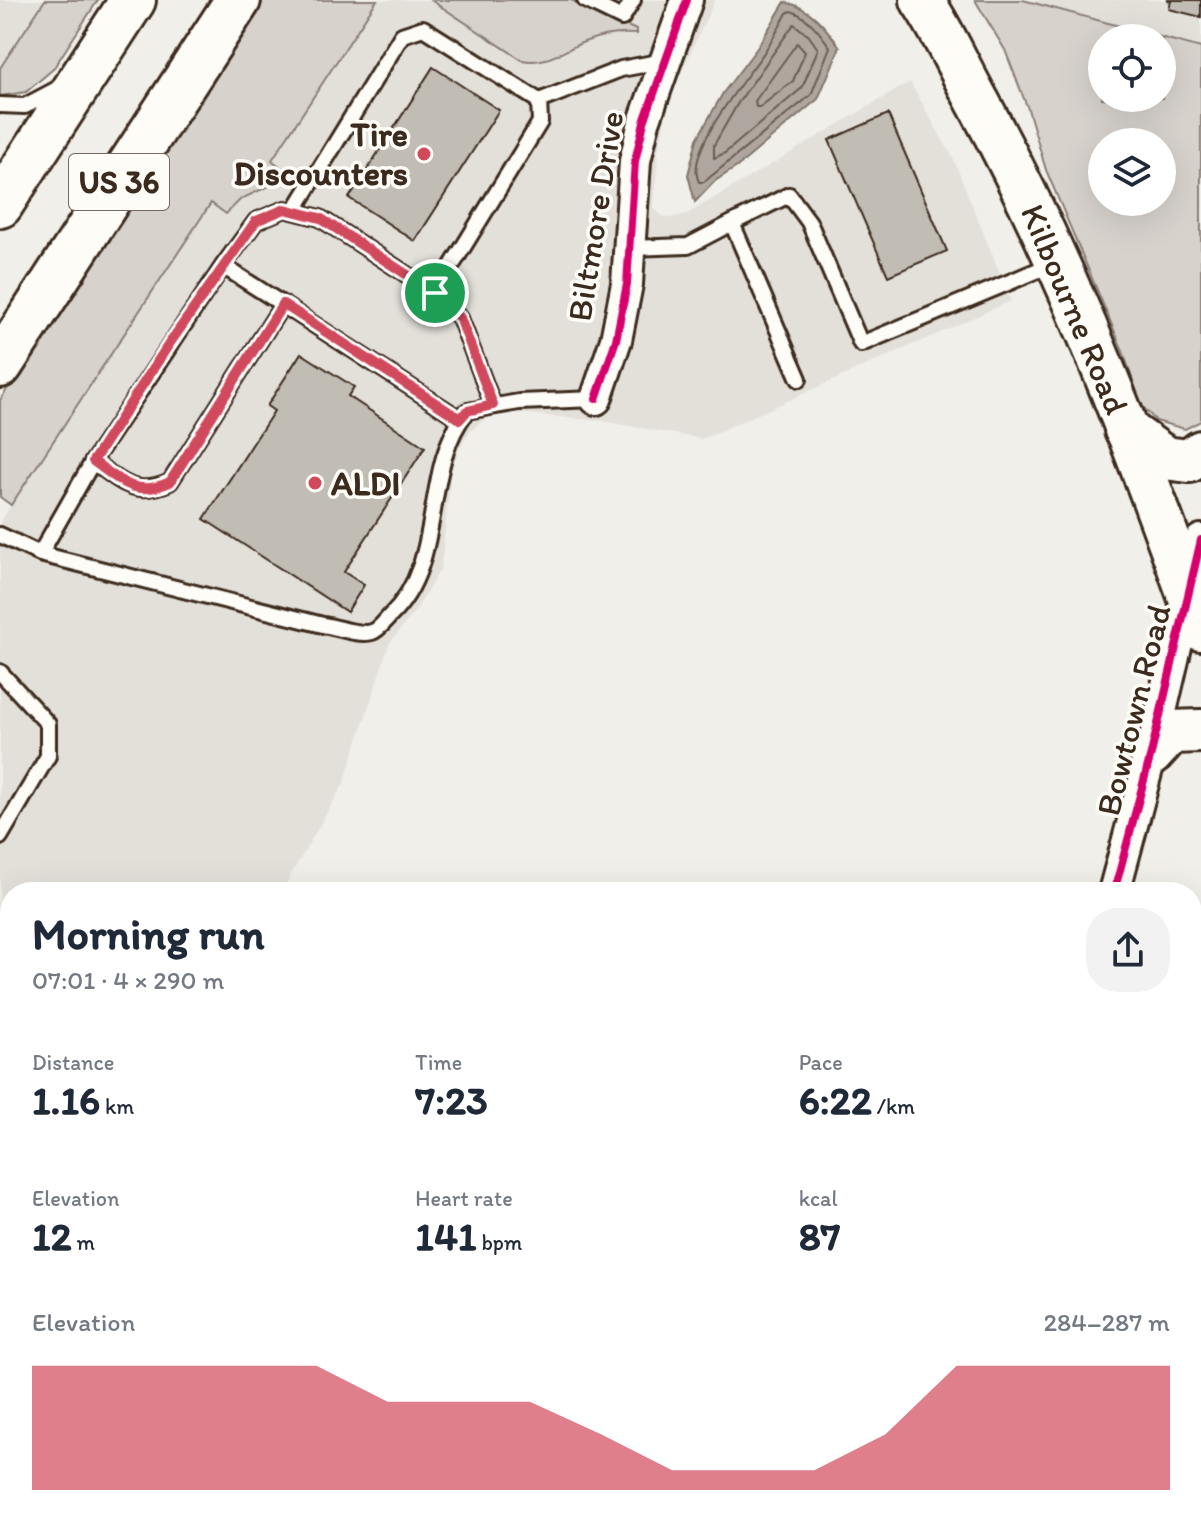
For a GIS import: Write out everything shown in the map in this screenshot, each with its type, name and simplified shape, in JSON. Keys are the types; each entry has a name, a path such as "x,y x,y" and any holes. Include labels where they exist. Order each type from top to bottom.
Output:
{"highway":[{"name":"US 36","path":"0,205 133,0"},
{"name":"US 36","path":"0,365 238,0"}],"main road":[{"name":"Kilbourne Road","path":"926,2 1016,172 1057,262 1156,499 1194,611"},
{"path":"1126,430 1165,458 1189,461 1201,452"},
{"path":"1151,754 1171,732 1201,731"}],"street":[{"name":"Biltmore Drive","path":"596,399 616,340 627,284 635,161 644,122 687,0"},
{"name":"Bowtown Road","path":"1117,882 1194,611 1201,540"}],"lane":[{"path":"585,0 622,18 633,0"},
{"path":"294,211 402,35 423,28 539,101"},
{"path":"539,101 621,69 664,61"},
{"path":"0,105 25,106 84,75"},
{"path":"435,293 540,122 539,101"},
{"path":"630,248 688,246 789,195 809,222 861,344 1057,262"},
{"path":"40,554 93,461 223,266 256,221 285,209 320,218 435,293 460,318 493,405"},
{"path":"732,223 799,379"},
{"path":"223,266 460,419"},
{"path":"93,461 137,489 154,489 170,482 283,304"},
{"path":"0,535 40,554 323,625 374,631 399,608 414,582 431,531 435,491 453,427 467,411 493,405 596,399"},
{"path":"0,672 48,724 48,756 0,837"}],"shaded area":[{"path":"0,0 45,0 0,68"},
{"path":"45,0 98,0 53,69 26,92 0,96 0,68"},
{"path":"261,0 377,0 272,160 291,176 241,199 226,214 211,203 11,505 0,497 0,400"},
{"path":"377,0 431,0 522,60 544,61 586,41 606,35 636,33 636,30 571,0 715,0 674,88 665,118 658,152 654,208 662,216 670,218 687,214 910,82 953,158 1011,301 702,439 602,421 505,412 487,417 470,431 451,470 441,568 416,610 389,644 344,783 287,882 0,882 0,522 211,203 226,213 241,199 291,175 272,160"},
{"path":"431,0 571,0 636,30 636,34 603,36 546,59 522,60"},
{"path":"975,0 1023,0 1112,24 1088,24 1088,112 1176,112 1176,41 1201,48 1201,421 1185,429 1156,421 1141,405 1123,351 1046,170 1028,109 1005,50"},
{"path":"1023,0 1201,0 1201,48 1176,41 1176,24 1112,24"}],"water":[{"path":"785,2 802,8 816,18 840,47 818,99 737,167 715,181 695,202 688,175 697,139 723,93 757,48"}],"building":[{"path":"1167,0 1201,0 1201,17 1169,9 1171,1"},
{"name":"Tire Discounters","path":"433,67 499,110 415,241 349,198"},
{"path":"888,114 947,251 888,276 829,140"},
{"name":"ALDI","path":"301,353 354,387 348,396 425,447 344,572 364,585 347,612 204,519 274,411 267,406"}],"cycle path":[{"path":"596,399 616,340 627,284 635,161 644,122 687,0"},
{"path":"1117,882 1151,754 1201,540"}],"place":[{"name":"Tire Discounters","path":"424,154"},
{"name":"ALDI","path":"315,483"}],"route":[{"path":"285,209 320,218 435,293 460,318 493,405 467,411 460,419 283,304 170,482 154,489 137,489 93,461 169,344 256,221 285,209"}]}
